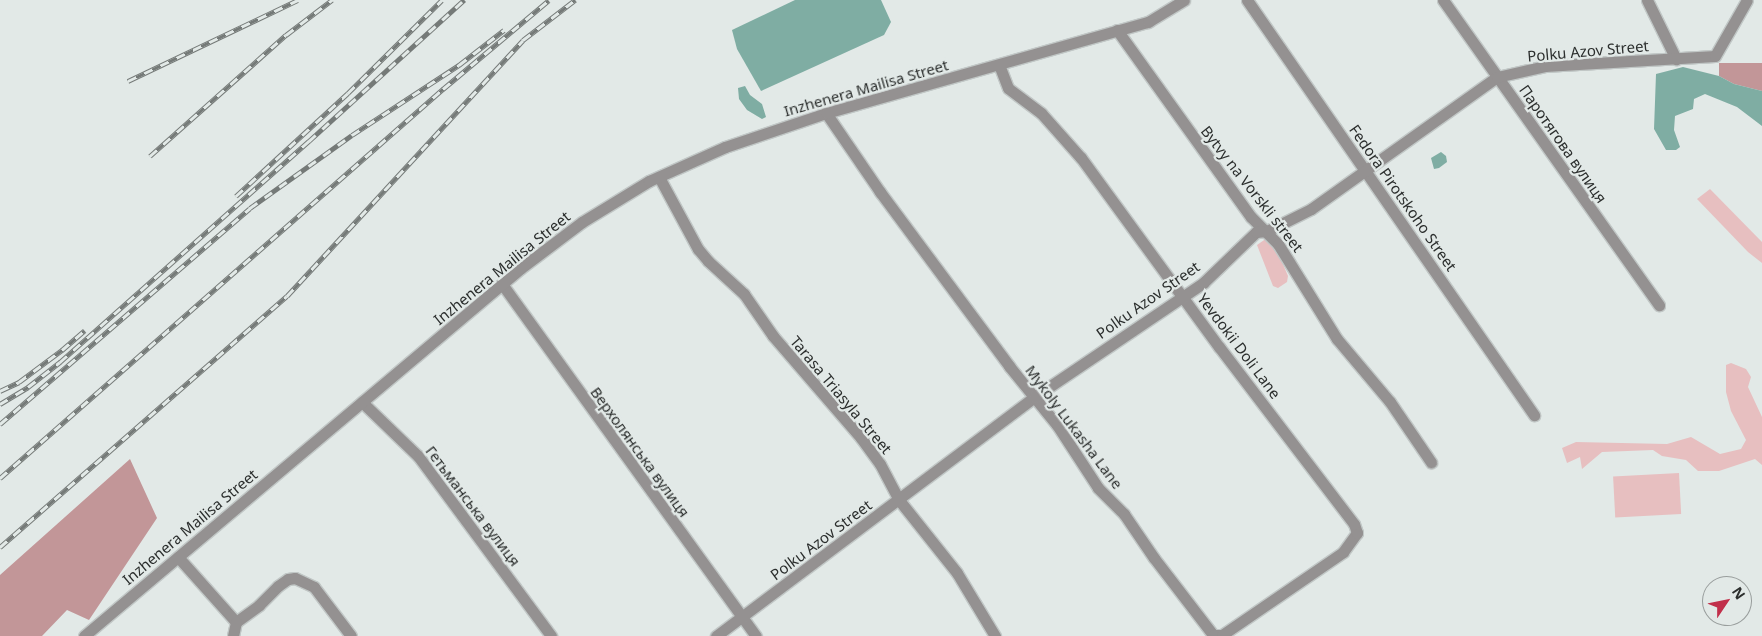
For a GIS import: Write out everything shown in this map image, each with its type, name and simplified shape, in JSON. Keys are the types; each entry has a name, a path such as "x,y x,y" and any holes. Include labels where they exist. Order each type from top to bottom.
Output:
{"street":[{"name":"Inzhenera Mailisa Street","path":"84,636 502,284 582,222 659,177 725,147 826,113 998,66 1148,22 1184,0"},
{"name":"Fedora Pirotskoho Street","path":"1247,0 1534,414"},
{"name":"Паротягова вулиця","path":"1443,0 1659,305"},
{"path":"1646,0 1676,59"},
{"name":"Polku Azov Street","path":"716,636 1034,397 1203,283 1256,232 1267,231 1311,209 1497,77 1545,66 1715,56 1747,0"},
{"name":"Bytvy na Vorskli street","path":"1118,30 1251,217 1278,244 1337,339 1390,402 1431,462"},
{"name":"Yevdokii Doli Lane","path":"998,66 1008,88 1041,113 1082,158 1182,296 1354,524 1357,533"},
{"name":"Mykoly Lukasha Lane","path":"826,113 880,192 1057,425 1098,488 1124,514 1154,558 1213,635 1222,635 1237,626 1343,552 1357,533"},
{"name":"Tarasa Triasyla Street","path":"659,177 698,249 708,261 744,294 773,336 861,438 880,464 899,500 957,573 995,636"},
{"name":"Верхолянська вулиця","path":"502,284 756,636"},
{"name":"Гетьманська вулиця","path":"362,402 418,456 551,636"},
{"path":"178,557 236,622"},
{"path":"233,636 236,622 260,605 278,586 288,579 295,578 305,580 314,587 352,636"}],"shaded area":[{"path":"795,0 881,0 891,22 884,35 761,91 737,49 732,30"},
{"path":"1719,63 1762,63 1762,91 1734,84 1719,76"},
{"path":"1683,67 1719,76 1734,84 1762,91 1762,126 1737,107 1705,94 1694,99 1693,109 1675,116 1674,130 1680,147 1676,150 1666,150 1654,129 1656,74"},
{"path":"745,86 750,95 762,104 766,117 762,119 747,110 739,99 738,88"},
{"path":"1441,152 1446,156 1447,162 1434,169 1431,158"},
{"path":"1710,189 1762,242 1762,263 1748,252 1697,199"},
{"path":"1267,238 1284,258 1282,262 1288,276 1287,282 1278,288 1273,286 1257,245"},
{"path":"1731,363 1746,369 1751,377 1748,387 1762,417 1762,465 1755,459 1719,471 1698,471 1686,460 1662,456 1653,450 1602,452 1582,469 1580,457 1567,463 1562,448 1576,442 1667,444 1691,437 1720,454 1741,449 1746,440 1731,411 1726,392 1726,365"},
{"path":"130,459 157,518 89,620 67,610 42,636 0,636 0,575"},
{"path":"1679,473 1681,514 1615,517 1613,476"}],"railway":[{"path":"128,81 298,0"},
{"path":"150,156 286,35 332,0"},
{"path":"236,196 348,93 442,0"},
{"path":"0,404 28,387 60,362 309,141 464,0"},
{"path":"0,478 443,89 549,0"},
{"path":"0,547 287,296 523,40 575,0"},
{"path":"0,424 250,208 352,135 459,65 504,30"},
{"path":"0,391 19,382 85,330"}]}
